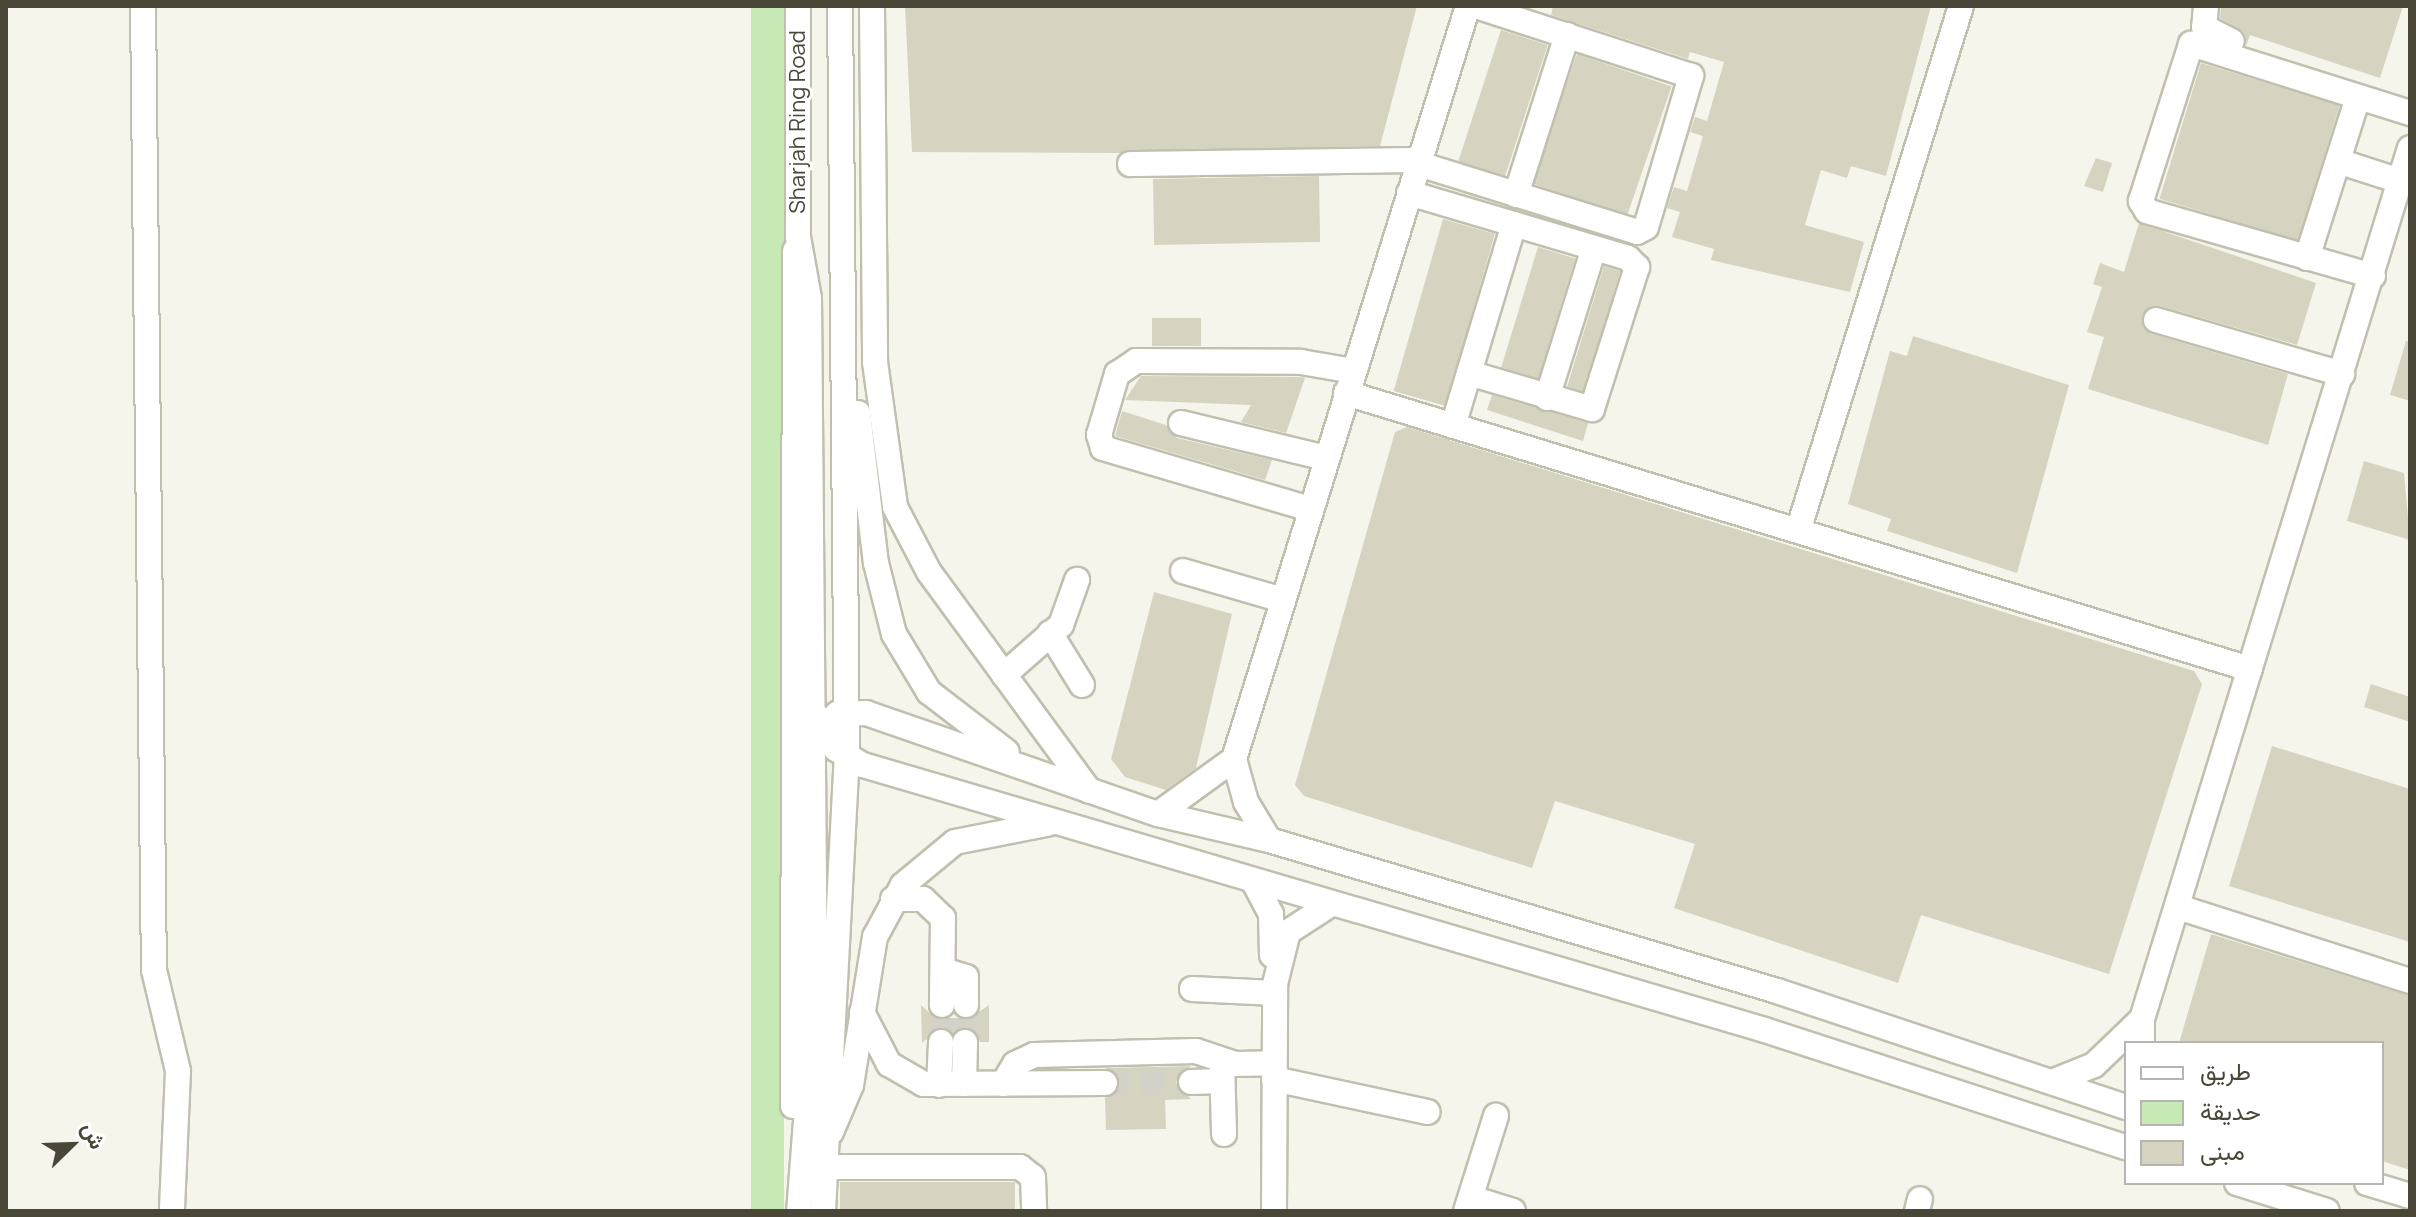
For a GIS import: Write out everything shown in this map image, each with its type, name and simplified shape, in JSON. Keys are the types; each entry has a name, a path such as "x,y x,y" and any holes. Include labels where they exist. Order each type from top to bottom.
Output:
{"street":[{"path":"143,6 154,970 178,1071 172,1211"},
{"name":"Sharjah Ring Road","path":"798,6 798,237"},
{"path":"823,1211 825,1140 841,969 848,712 840,6"},
{"path":"872,6 875,362 886,472 910,541 1089,791"},
{"path":"1269,840 1246,802 1234,759 1468,6"},
{"path":"1130,164 1419,162 1516,195 1644,230 1693,87 1688,72 1476,6"},
{"path":"1798,531 1961,6"},
{"path":"2206,6 2204,27 2215,35 2410,96"},
{"path":"1516,195 1567,35"},
{"path":"2370,284 2307,258 2141,207 2186,49 2200,44 2410,113"},
{"path":"2307,258 2358,97"},
{"path":"2142,1031 2410,148"},
{"path":"2338,161 2400,181"},
{"path":"1409,193 1594,248 1637,267 1596,403 1588,410 1469,373"},
{"path":"2141,220 2370,284"},
{"path":"1453,426 1514,224"},
{"path":"841,236 863,472 894,634 929,692 962,723 1055,778"},
{"path":"798,237 809,298 816,726 815,1004 798,1211"},
{"path":"798,237 790,299 798,1211"},
{"path":"1547,398 1594,248"},
{"path":"2156,320 2342,374"},
{"path":"1309,515 1103,448 1099,435 1117,374 1136,361 1301,362 1453,426 2250,669"},
{"path":"1181,423 1326,458"},
{"path":"1144,475 1309,515"},
{"path":"1183,571 1283,600"},
{"path":"1004,675 1063,621 1077,580"},
{"path":"1050,633 1082,685"},
{"path":"816,726 848,712 1158,814 1269,840 2124,1106"},
{"path":"816,726 847,757 1254,882 1779,1035 2124,1146"},
{"path":"1158,814 1234,759"},
{"path":"825,1140 851,1085 875,937 893,899 924,862 955,842 1020,824 1075,825"},
{"path":"1254,882 1271,914 1275,989 1274,1211"},
{"path":"893,899 913,896 938,911 943,970 966,977 954,1005"},
{"path":"1275,989 1288,932 1331,904"},
{"path":"2178,907 2410,981"},
{"path":"1192,989 1275,989"},
{"path":"862,1012 889,1064 910,1080 939,1085 1105,1083"},
{"path":"939,1085 953,1042 964,1084"},
{"path":"2052,1082 2094,1065 2124,1044"},
{"path":"1003,1084 1015,1064 1034,1055 1196,1051 1222,1071"},
{"path":"1222,1071 1224,1134"},
{"path":"1191,1082 1222,1071 1274,1071 1428,1112"},
{"path":"1496,1116 1468,1204 1513,1211"},
{"path":"824,1167 1020,1167 1033,1177 1034,1211"},
{"path":"2243,1185 2327,1211"},
{"path":"2374,1185 2410,1196"}],"green space":[{"path":"751,6 784,6 784,1211 751,1211"}],"building":[{"path":"905,6 1417,6 1380,146 1120,153 912,152"},
{"path":"1553,6 1931,6 1886,176 1851,166 1847,178 1821,170 1805,225 1864,242 1850,292 1711,260 1714,249 1672,237 1680,212 1667,208 1674,187 1687,191 1703,136 1690,132 1695,117 1707,121 1724,62 1690,52 1688,59 1551,15"},
{"path":"2221,6 2403,6 2380,78 2250,35 2246,46 2244,32 2220,18"},
{"path":"1501,30 1548,45 1505,176 1458,161"},
{"path":"1577,54 1672,87 1627,216 1532,184"},
{"path":"2201,63 2340,105 2298,241 2159,199"},
{"path":"2096,158 2112,163 2103,192 2084,186"},
{"path":"1319,176 1320,242 1154,245 1153,179"},
{"path":"1443,219 1495,234 1446,406 1394,391"},
{"path":"2139,223 2316,283 2297,345 2160,306 2142,315 2152,334 2288,374 2268,445 2088,389 2104,337 2087,332 2102,287 2093,284 2100,263 2124,272"},
{"path":"1538,247 1575,258 1538,379 1501,367"},
{"path":"1604,266 1620,271 1583,391 1567,386"},
{"path":"1152,318 1201,318 1201,346 1152,346"},
{"path":"1913,336 2069,385 2017,573 1887,531 1891,519 1848,504 1890,351 1907,356"},
{"path":"2406,341 2410,342 2410,401 2390,395"},
{"path":"1141,376 1305,378 1286,433 1241,422 1251,405 1125,400"},
{"path":"1492,395 1588,423 1583,441 1487,410"},
{"path":"1122,411 1166,425 1177,438 1272,460 1265,480 1115,436"},
{"path":"1407,427 2194,671 2202,684 2109,974 1921,915 1898,983 1674,908 1695,844 1555,801 1532,868 1304,796 1295,785 1395,432"},
{"path":"2364,461 2404,473 2410,540 2347,521"},
{"path":"1154,592 1232,614 1196,768 1166,790 1125,777 1111,759"},
{"path":"2371,684 2410,697 2410,722 2364,707"},
{"path":"2272,746 2410,789 2410,942 2229,886"},
{"path":"2211,934 2410,996 2410,1170 2384,1162 2384,1041 2180,1041"},
{"path":"921,1005 935,1018 967,1020 989,1005 989,1042 980,1042 972,1029 941,1027 922,1043"},
{"path":"1191,1066 1176,1082 1191,1099 1165,1100 1166,1129 1106,1130 1105,1098 1120,1084 1106,1068"},
{"path":"840,1182 1015,1182 1015,1211 840,1211"}],"tunnel":[{"path":"941,1042 942,1005"},
{"path":"965,1042 966,1005"},
{"path":"1105,1083 1191,1082"}]}
